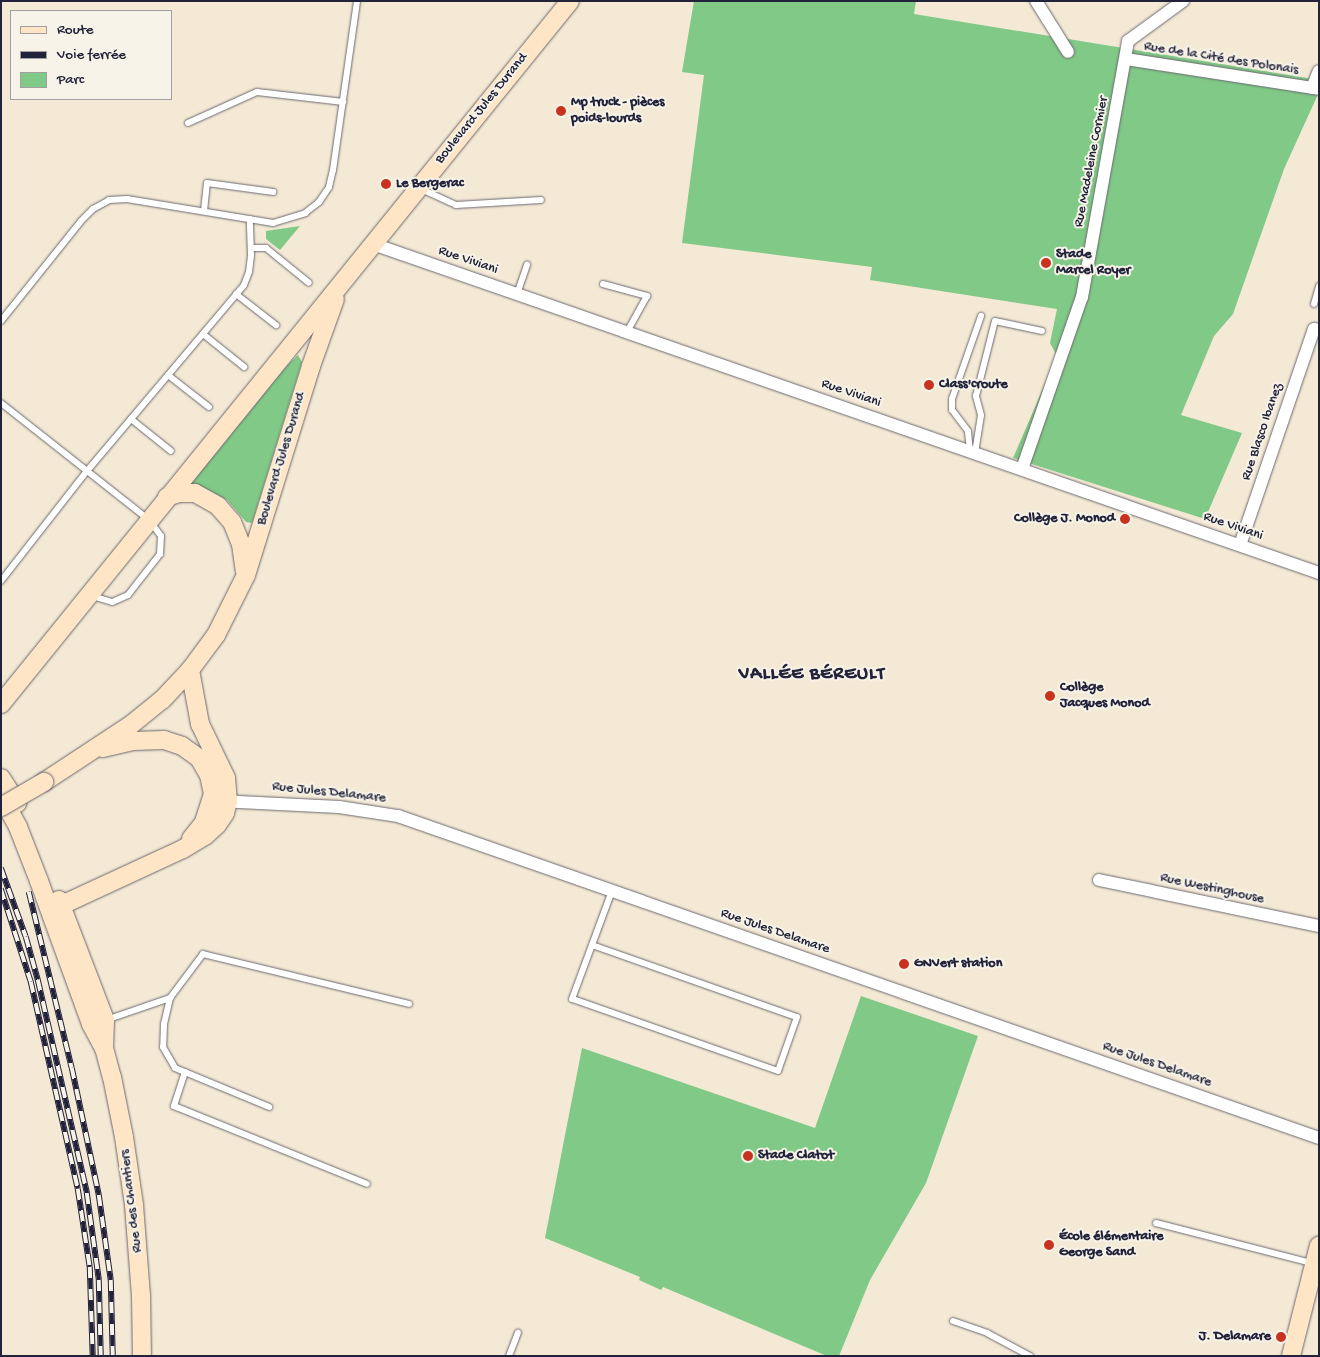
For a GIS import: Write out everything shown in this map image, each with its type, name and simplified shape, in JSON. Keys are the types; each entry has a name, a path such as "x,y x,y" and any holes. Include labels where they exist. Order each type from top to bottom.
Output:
{"street":[{"name":"Boulevard Jules Durand","path":"1,704 570,1"},
{"path":"1036,1 1068,52"},
{"name":"Rue Madeleine Cormier","path":"1022,469 1082,297 1128,41 1183,1"},
{"name":"Rue de la Cité des Polonais","path":"1126,59 1316,89 1319,71"},
{"name":"Rue Viviani","path":"372,244 1319,572"},
{"name":"Boulevard Jules Durand","path":"1,808 132,724 162,700 190,670 216,635 246,575 311,366 340,287"},
{"name":"Rue Blasco Ibanez","path":"1240,545 1317,330"},
{"name":"Boulevard Jules Durand","path":"167,497 179,493 195,493 218,506 232,522 241,544 246,575"},
{"path":"56,908 183,849 205,836 217,825 225,813 220,801 226,778 200,724 190,670"},
{"name":"Boulevard Jules Durand","path":"90,751 133,741 164,740 182,746 198,758 209,775 213,794 220,801"},
{"name":"Rue des Chantiers","path":"1,778 27,823 98,1022 122,1127 134,1205 141,1287 142,1356"},
{"name":"Rue des Chantiers","path":"1,796 18,827 56,908"},
{"name":"Rue Jules Delamare","path":"220,801 340,807 398,816 1319,1138"},
{"name":"Rue Westinghouse","path":"1099,880 1319,926"},
{"path":"1291,1356 1319,1245"}],"lane":[{"path":"1,321 93,209 109,200 127,199 273,223 304,213 319,202 329,187 333,170 358,1"},
{"path":"188,123 257,92 343,102"},
{"path":"204,211 207,183 274,192"},
{"path":"418,188 456,205 541,200"},
{"path":"1,582 87,471 244,285 249,272 251,248 250,219"},
{"path":"251,248 266,248 309,284"},
{"path":"518,294 527,265"},
{"path":"604,284 647,296 627,332"},
{"path":"1314,304 1319,286"},
{"path":"236,294 276,326"},
{"path":"972,452 968,431 952,410 952,399 981,316"},
{"path":"972,452 981,415 976,396 995,321 1042,330"},
{"path":"203,334 244,367"},
{"path":"168,375 209,407"},
{"path":"1,403 149,520 161,536 160,554 128,595 112,602 88,595"},
{"path":"131,419 171,451"},
{"path":"592,945 797,1017 778,1071 572,998 612,890"},
{"path":"269,1108 175,1068 163,1046 164,1024 170,998 203,954 409,1004"},
{"path":"98,1022 170,998"},
{"path":"185,1072 174,1106 366,1184"},
{"path":"1156,1223 1314,1264"},
{"path":"953,1321 987,1333 1030,1356"},
{"path":"509,1356 518,1334"}],"green space":[{"name":"Stade Marcel Royer","path":"694,1 916,1 914,14 1319,80 1319,92 1284,169 1233,314 1214,336 1181,415 1242,433 1205,519 1013,458 1057,356 1050,343 1057,309 870,280 872,267 682,243 704,75 682,72"},
{"path":"300,226 280,250 266,239 266,231"},
{"path":"298,355 302,362 252,523 246,522 227,500 195,487 175,491 250,401"},
{"name":"Stade Clatot","path":"861,996 978,1036 926,1183 870,1280 839,1356 827,1356 663,1287 661,1290 639,1280 640,1277 545,1238 582,1048 815,1128"}],"railway":[{"path":"1,868 26,937 38,980 87,1193 99,1280 101,1356"},
{"path":"1,889 31,982 78,1189 90,1267 93,1356"},
{"path":"29,892 72,1068 99,1195 111,1280 113,1356"}],"place":[{"name":"Mp truck - pièces poids-lourds","path":"561,111"},
{"name":"Le Bergerac","path":"386,184"},
{"name":"Stade Marcel Royer","path":"1046,263"},
{"name":"Class'croute","path":"929,385"},
{"name":"Collège J. Monod","path":"1125,519"},
{"name":"Collège Jacques Monod","path":"1050,696"},
{"name":"GNVert station","path":"904,964"},
{"name":"Stade Clatot","path":"748,1156"},
{"name":"École élémentaire George Sand","path":"1049,1245"},
{"name":"J. Delamare","path":"1281,1337"}],"district":[{"name":"VALLÉE BÉREULT","path":"812,675"}]}
